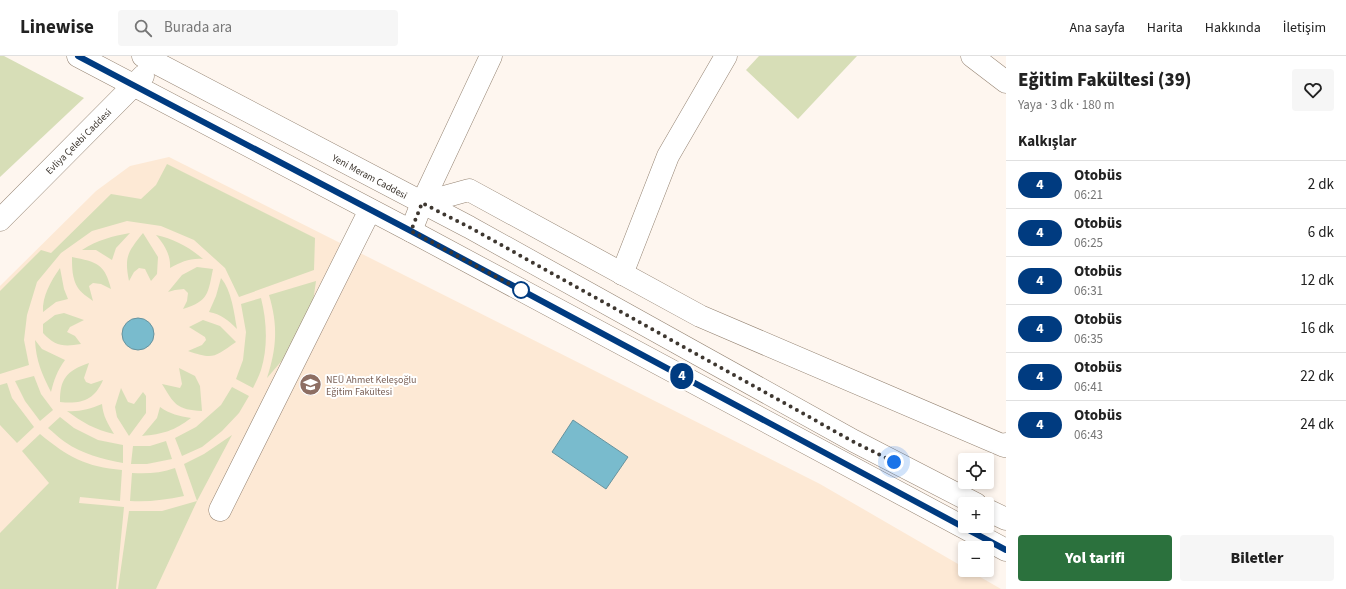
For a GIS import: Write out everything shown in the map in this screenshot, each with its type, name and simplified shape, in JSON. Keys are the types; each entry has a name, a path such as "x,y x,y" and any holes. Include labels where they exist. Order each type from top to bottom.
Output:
{"main road":[{"path":"78,56 411,231 1006,550"},
{"path":"411,231 422,203 491,56"},
{"path":"622,274 668,156 726,56"},
{"path":"972,56 1006,82"},
{"name":"Evliya Çelebi Caddesi","path":"0,220 133,86 150,59"},
{"name":"Yeni Meram Caddesi","path":"150,59 469,227 854,442 962,497"},
{"path":"422,203 469,190 700,316 1004,446 1006,444"},
{"path":"220,510 370,210"},
{"path":"994,513 1006,519"}],"shaded area":[{"name":"NEÜ Ahmet Keleşoğlu Eğitim Fakültesi","path":"169,157 820,484 958,564 958,577 980,577 1001,589 0,589 0,286 96,191 130,166"}],"green space":[{"path":"0,56 4,56 84,98 0,177"},
{"path":"759,56 857,56 798,119 746,70"},
{"path":"167,164 315,238 314,270 239,297 225,268 194,240 161,226 127,221 92,231 61,253 37,282 27,315 24,340 29,365 0,374 0,291 41,250 51,253 111,194 141,199 156,185"},
{"path":"130,233 116,248 112,260 96,250 82,250 105,239"},
{"path":"143,233 158,257 157,274 151,281 145,269 139,268 134,272 129,281 127,266 128,255"},
{"path":"156,235 181,244 203,259 186,261 170,268 166,250"},
{"path":"72,257 94,263 103,269 111,289 101,284 93,283 89,286 93,301 83,293 78,288 73,277"},
{"path":"197,267 213,269 208,290 203,299 198,303 183,309 187,301 188,293 184,289 168,292 182,275"},
{"path":"60,268 64,289 68,299 56,302 43,312 44,300 50,283"},
{"path":"221,278 228,289 234,309 237,329 224,318 209,312 216,296"},
{"path":"316,281 313,302 285,357 267,378 273,357 275,336 274,316 269,295"},
{"path":"261,298 265,316 266,344 261,370 253,388 236,379 243,360 246,332 241,304"},
{"path":"64,313 84,320 70,327 67,332 75,336 81,344 64,345 56,343 51,341 43,333 43,324 55,315"},
{"path":"203,320 220,326 236,342 214,356 203,356 188,351 202,345 206,340 205,337 189,327"},
{"path":"35,340 42,349 65,360 56,376 51,392 40,367"},
{"path":"89,363 84,378 86,382 91,384 103,380 95,393 86,400 60,402 61,387 66,377 75,369"},
{"path":"179,368 195,376 200,386 202,411 187,409 177,405 162,384 180,388 182,384"},
{"path":"34,376 41,394 53,410 40,421 25,401 15,381"},
{"path":"7,383 12,398 34,427 17,443 0,425 0,385"},
{"path":"232,387 249,396 239,413 222,431 202,447 182,456 175,438 196,427 221,405"},
{"path":"121,388 128,402 134,404 143,392 146,396 146,413 129,436 117,417 115,407"},
{"path":"102,404 105,416 114,434 89,425 67,411 84,410"},
{"path":"160,407 175,414 191,418 168,431 142,436 157,418"},
{"path":"60,417 74,428 98,440 123,445 123,463 85,453 63,440 48,428"},
{"path":"40,434 78,460 109,469 122,470 120,501 80,497 79,503 124,507 116,589 0,589 0,533 49,483 22,451"},
{"path":"232,435 197,501 184,464 204,454"},
{"path":"166,441 172,459 147,464 131,464 133,446 150,446"},
{"path":"175,468 184,496 170,499 130,501 132,473 154,473"},
{"path":"197,501 156,589 118,589 129,511 162,511"}],"water":[{"path":"135,318 141,318 151,325 154,334 153,340 147,347 141,350 135,350 125,343 122,337 122,331 129,321"},
{"path":"573,420 628,457 606,489 552,452"}],"bus line":[{"name":"4","path":"78,56 411,231 1006,550"}],"place":[{"name":"NEÜ Ahmet Keleşoğlu Eğitim Fakültesi","path":"311,385"}],"route":[{"path":"521,290 411,231 422,203 469,227 854,442 894,462"}]}
